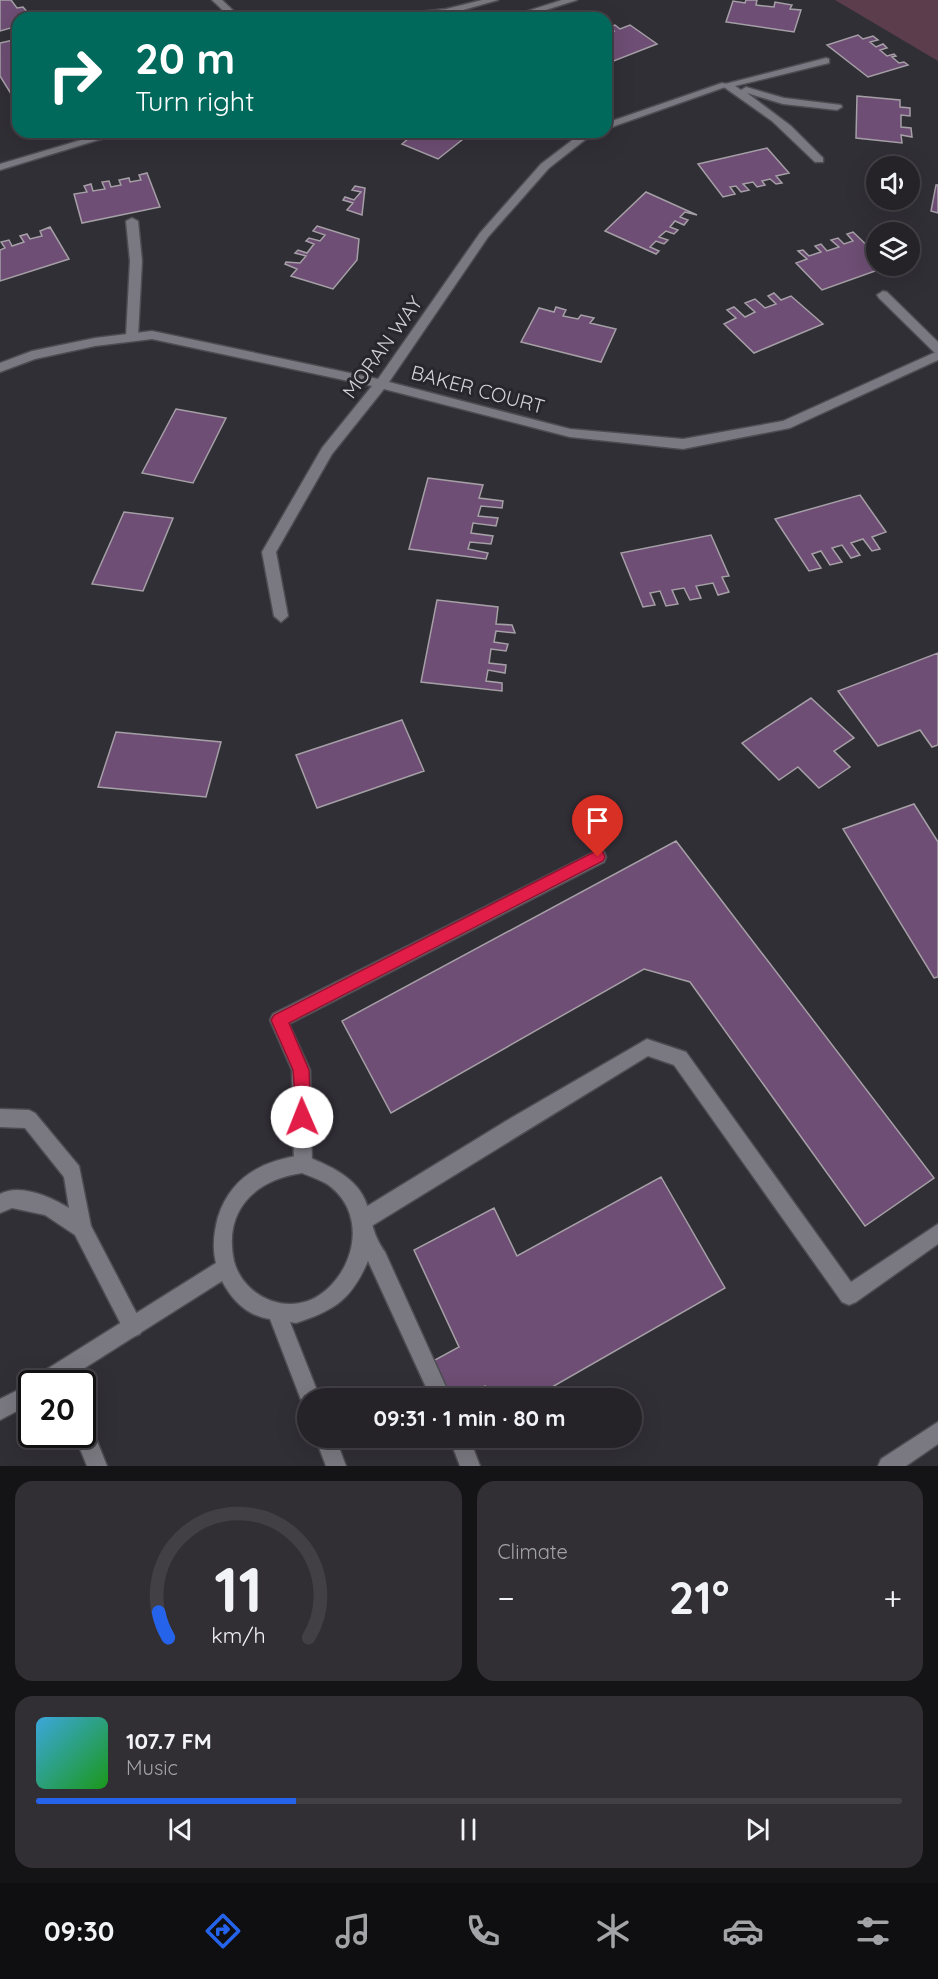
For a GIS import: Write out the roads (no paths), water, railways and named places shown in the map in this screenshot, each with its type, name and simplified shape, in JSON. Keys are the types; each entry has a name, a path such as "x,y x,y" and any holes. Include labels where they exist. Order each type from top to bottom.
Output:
{"street":[{"path":"217,0 230,12"},
{"path":"446,12 493,0"},
{"path":"531,12 572,0"},
{"path":"612,124 726,85 826,62"},
{"path":"726,85 783,101 837,107"},
{"path":"726,85 757,103 805,143 819,160"},
{"path":"0,167 99,138"},
{"name":"MORAN WAY","path":"281,616 269,552 327,451 381,384 484,235 545,166 582,138"},
{"path":"132,221 136,261 132,336"},
{"path":"883,295 938,349"},
{"name":"BAKER COURT","path":"0,368 32,355 132,336 152,335 381,384 570,433 683,444 786,425 938,355"},
{"path":"303,1164 301,1070 279,1020 598,857"},
{"path":"436,1388 363,1229 355,1199 343,1181 325,1170 303,1164 280,1167 258,1177 239,1195 225,1226 222,1242 225,1268 236,1289 254,1305 277,1313 302,1312 326,1303 345,1286 358,1262 363,1229 512,1127 648,1047 680,1058 849,1295 938,1233"},
{"path":"0,1118 28,1119 72,1173 82,1228 133,1327"},
{"path":"0,1204 11,1198 49,1206 82,1228"},
{"path":"73,1370 133,1327 225,1268"},
{"path":"277,1313 306,1388"},
{"path":"0,1410 18,1399"},
{"path":"888,1466 938,1432"},
{"path":"90,1448 97,1466"},
{"path":"329,1448 336,1466"},
{"path":"463,1448 470,1466"}]}
